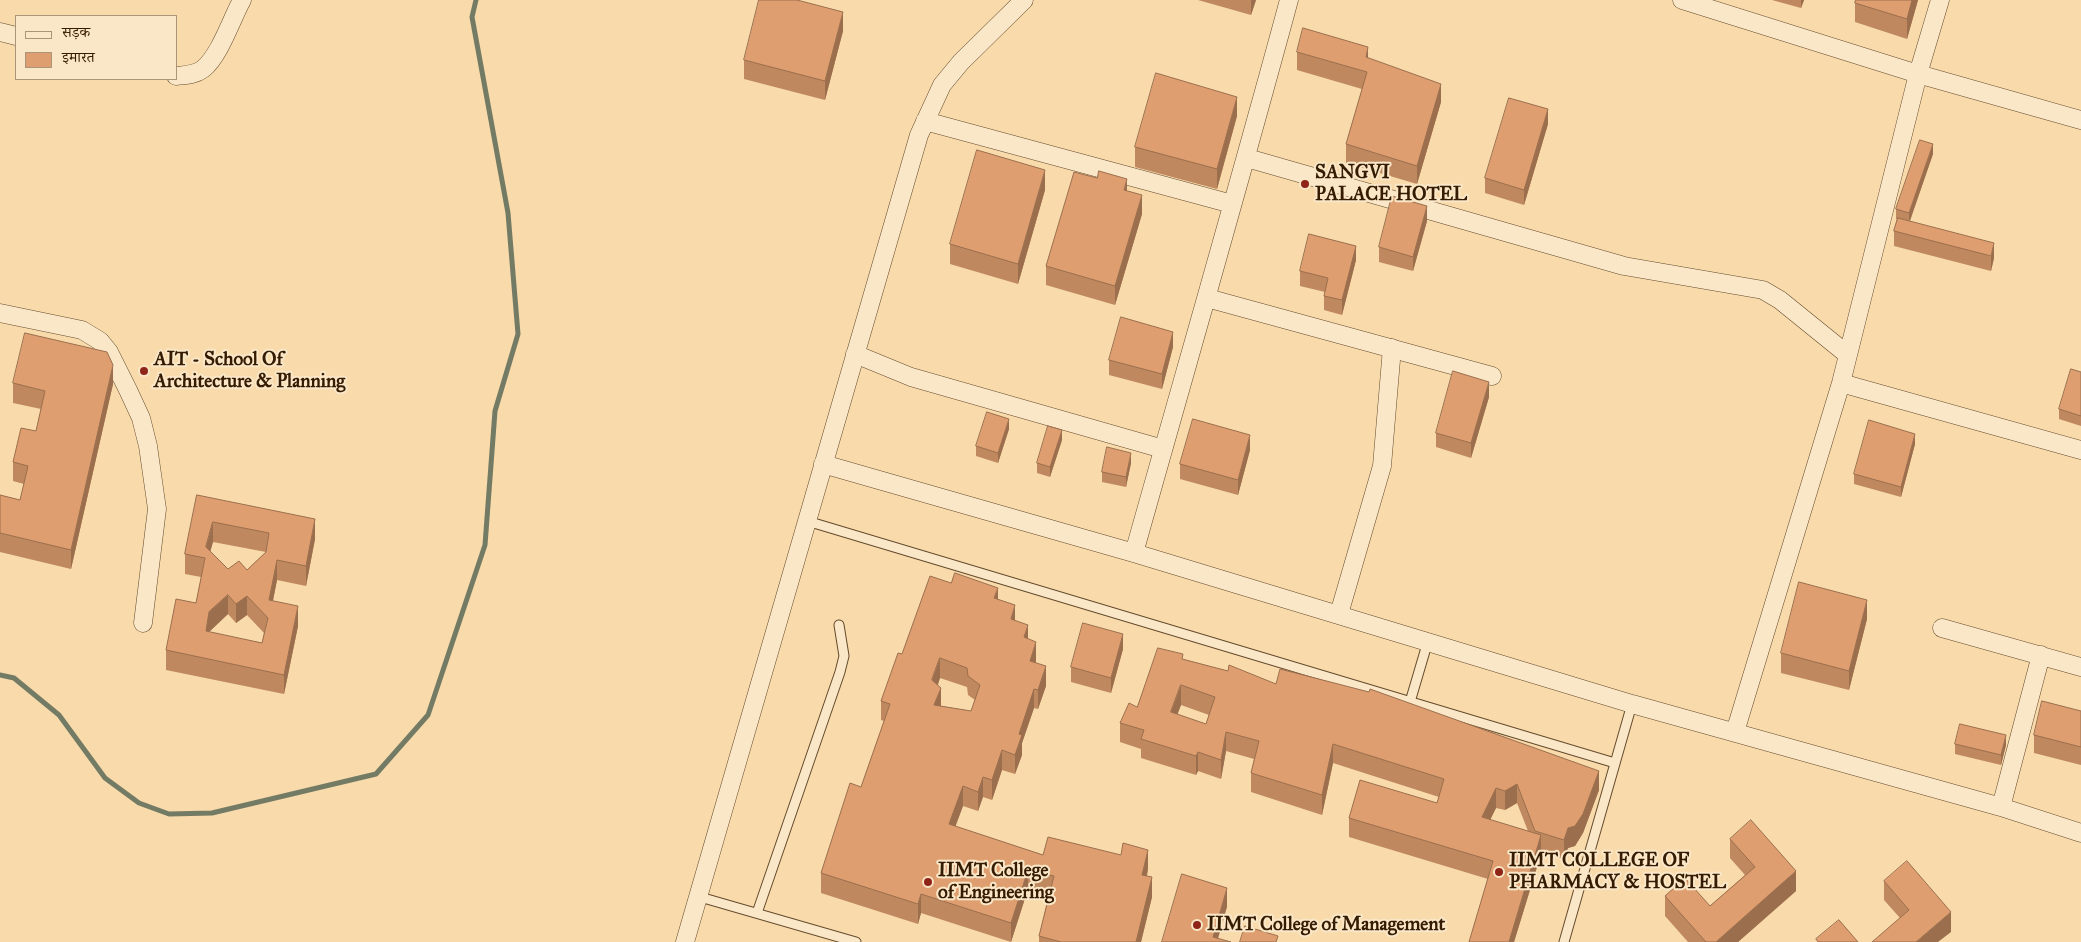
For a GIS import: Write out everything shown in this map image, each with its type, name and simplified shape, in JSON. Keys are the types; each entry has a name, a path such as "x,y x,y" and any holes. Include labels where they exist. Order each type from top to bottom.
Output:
{"street":[{"path":"178,76 189,75 202,70 212,59 242,0"},
{"path":"685,942 700,897 823,464 920,134 942,85 1024,0"},
{"path":"1134,553 1232,204 1247,158 1289,0"},
{"path":"1682,0 1918,74 2081,120"},
{"path":"1735,732 1841,383 1918,74 1940,0"},
{"path":"0,32 15,36"},
{"path":"926,121 1232,204"},
{"path":"1247,158 1624,266 1763,290 1780,300 1848,355"},
{"path":"1207,298 1492,376"},
{"path":"0,313 82,330 100,342 109,352 132,397 141,418 148,446 157,509 142,623"},
{"path":"1339,614 1382,466 1392,348"},
{"path":"855,354 911,377 1163,449"},
{"path":"1841,383 2081,450"},
{"path":"823,464 1134,553 1632,704 2001,808 2081,833"},
{"path":"1942,628 2081,667"},
{"path":"2001,808 2040,655"}],"lane":[{"path":"807,521 1615,763"},
{"path":"757,913 840,672 844,656 839,625"},
{"path":"1410,702 1428,641"},
{"path":"1564,942 1632,704"},
{"path":"700,897 856,942"}],"building":[{"path":"759,0 797,0 843,12 825,81 744,60"},
{"path":"1856,0 1912,0 1907,19 1855,3"},
{"path":"1303,28 1368,47 1366,57 1441,84 1417,166 1346,144 1367,72 1297,52"},
{"path":"1156,73 1237,97 1217,169 1135,147"},
{"path":"1509,98 1548,109 1524,190 1485,178"},
{"path":"1920,140 1933,144 1909,213 1896,209"},
{"path":"977,150 1045,170 1018,264 950,244"},
{"path":"1099,171 1127,179 1124,190 1142,195 1115,286 1046,266 1074,172 1097,178"},
{"path":"1392,196 1427,206 1413,257 1379,247"},
{"path":"1898,218 1994,243 1991,256 1894,231"},
{"path":"1309,234 1356,246 1342,300 1324,296 1328,278 1300,271"},
{"path":"1121,317 1173,332 1162,374 1109,360"},
{"path":"25,333 107,352 113,365 71,550 0,533 0,495 20,500 28,466 13,462 21,428 36,431 45,391 13,383"},
{"path":"2071,369 2081,372 2081,416 2059,409"},
{"path":"1453,371 1489,382 1471,443 1436,433"},
{"path":"987,412 1009,419 998,453 976,446"},
{"path":"1193,419 1250,435 1238,480 1180,464"},
{"path":"1869,420 1915,434 1901,487 1854,474"},
{"path":"1048,426 1062,430 1050,467 1037,463"},
{"path":"1107,447 1131,453 1126,477 1102,472"},
{"path":"197,495 315,519 306,566 277,560 269,600 298,606 284,675 166,650 176,599 196,603 205,558 185,554","holes":["213,522 269,533 266,552 247,570 239,561 228,569 206,547","228,595 236,604 247,596 268,618 262,643 206,631 209,612"]},
{"path":"955,573 998,588 994,598 1015,605 1011,619 1028,625 1024,637 1036,642 1030,661 1046,666 1038,690 1034,689 1019,734 1022,735 1015,755 1002,750 992,780 983,777 978,792 963,786 949,824 1043,855 1048,837 1121,855 1123,843 1148,850 1142,875 1152,877 1136,942 1061,942 1039,936 1054,876 1028,870 1011,923 921,894 918,904 821,873 850,783 861,787 890,704 881,701 898,653 902,654 930,576 951,583","holes":["940,658 967,668 968,676 980,685 971,711 934,705 941,688 932,680"]},
{"path":"1799,582 1867,600 1849,671 1781,653"},
{"path":"1083,623 1123,634 1111,678 1071,667"},
{"path":"1158,648 1183,654 1182,659 1228,671 1229,665 1276,684 1280,669 1369,692 1370,689 1599,771 1583,814 1575,826 1568,828 1564,840 1535,831 1517,784 1505,791 1496,788 1482,817 1541,835 1509,942 1469,942 1493,861 1349,818 1360,780 1437,803 1444,779 1333,744 1322,795 1251,773 1259,741 1226,732 1221,760 1198,752 1196,756 1141,739 1144,730 1120,723 1129,703 1137,707","holes":["1181,685 1215,697 1206,724 1171,712"]},
{"path":"2042,701 2081,711 2081,747 2034,735"},
{"path":"1960,724 2006,735 2001,755 1955,744"},
{"path":"1751,820 1796,871 1716,942 1706,942 1665,896 1685,878 1710,906 1755,867 1730,839"},
{"path":"1907,861 1951,912 1916,942 1872,942 1909,910 1884,881"},
{"name":"IIMT College of Management","path":"1182,874 1227,888 1213,937 1231,942 1162,942"},
{"path":"1839,920 1858,942 1818,942 1816,939"},
{"path":"1245,926 1278,936 1276,942 1240,942"}],"waterway":[{"path":"0,675 14,678 59,715 105,778 139,803 169,814 212,813 376,774 428,715 485,545 495,411 518,334 508,213 472,17 476,0"}],"place":[{"name":"SANGVI PALACE HOTEL","path":"1305,184"},
{"name":"AIT - School Of Architecture & Planning","path":"144,371"},
{"name":"IIMT COLLEGE OF PHARMACY & HOSTEL","path":"1499,872"},
{"name":"IIMT College of Engineering","path":"928,882"},
{"name":"IIMT College of Management","path":"1197,925"}]}
